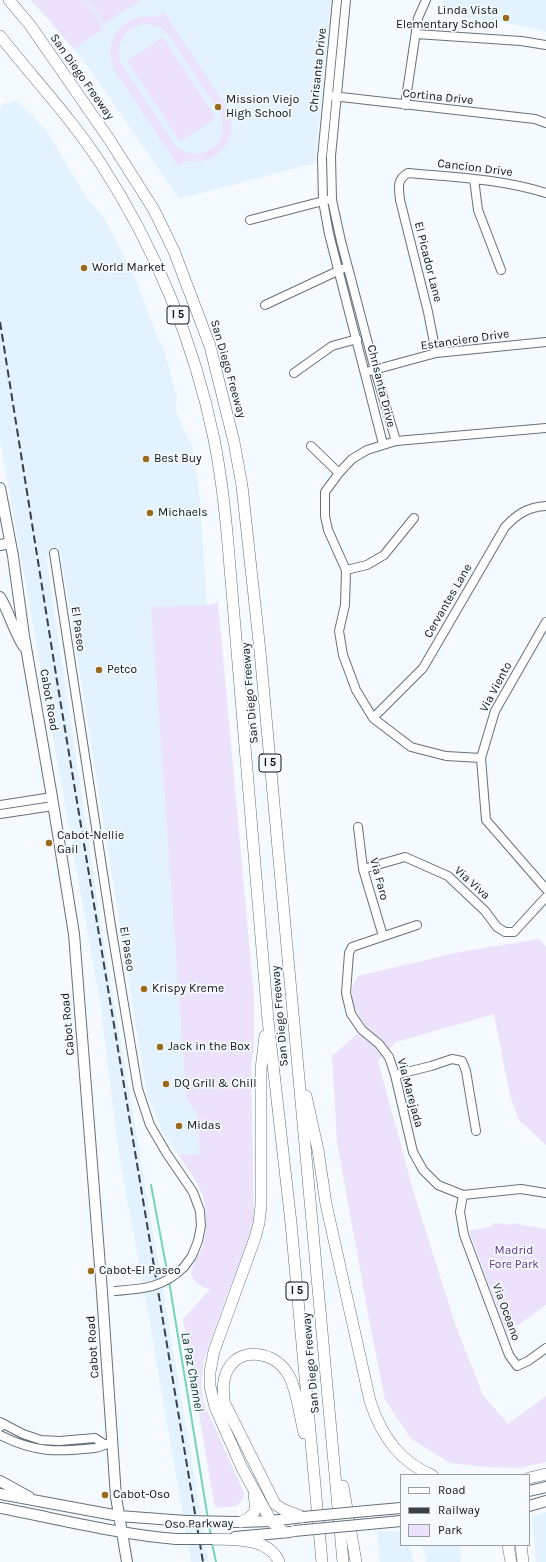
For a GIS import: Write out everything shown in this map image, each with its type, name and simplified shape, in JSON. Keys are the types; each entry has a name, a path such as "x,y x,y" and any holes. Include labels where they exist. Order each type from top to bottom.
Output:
{"highway":[{"name":"San Diego Freeway","path":"9,0 30,25 109,139 154,210 174,251 196,306 210,346 225,402 239,471 249,546 343,1562"},
{"path":"14,0 30,25"},
{"name":"San Diego Freeway","path":"2,40 69,119 101,164 152,255 172,301 196,367 214,438 223,491 268,1020 291,1223 322,1562"},
{"path":"268,1020 261,1069 261,1205 259,1223 255,1238 214,1351 210,1372 210,1386 215,1407 253,1490 271,1521 289,1532"},
{"path":"296,1056 318,1150 326,1204 370,1401 376,1419 385,1436 411,1463 430,1474"},
{"path":"297,1516 275,1504 224,1402 222,1387 226,1373 236,1360 252,1354 261,1354 271,1358 287,1371 294,1387 314,1480"},
{"path":"329,1410 356,1562"},
{"path":"530,1478 546,1474"},
{"path":"239,1522 250,1517 255,1510 253,1490"},
{"path":"212,1539 240,1539 262,1544 274,1554 279,1562"},
{"path":"508,1546 511,1562"},
{"path":"521,1546 523,1562"}],"main road":[{"name":"Cabot Road","path":"0,488 74,934 102,1292 108,1444 127,1562"},
{"path":"0,545 10,543"},
{"path":"0,597 9,612 17,635 27,651"},
{"path":"0,1481 36,1501"},
{"path":"530,1491 546,1487"},
{"name":"Oso Parkway","path":"0,1494 119,1516 173,1521 271,1521 297,1516 400,1508"},
{"path":"530,1506 546,1501"},
{"name":"Oso Parkway","path":"0,1508 122,1533 176,1539 212,1539"},
{"name":"Oso Parkway","path":"240,1539 289,1532 400,1521"}],"street":[{"name":"Chrisanta Drive","path":"337,0 322,158 323,201 329,234 383,444 367,450 357,456 339,473 325,492 325,516 328,530 346,570 345,605 339,631 343,655 356,690 373,718 411,747 446,756 481,758"},
{"name":"Chrisanta Drive","path":"346,0 331,156 332,200 375,370 396,441"},
{"path":"405,106 418,18 426,0"},
{"path":"416,34 521,41 546,45"},
{"name":"Cortina Drive","path":"327,96 405,106 535,119 546,123"},
{"name":"Cancion Drive","path":"401,177 408,173 474,179 528,188 546,193"},
{"name":"El Picador Lane","path":"401,177 399,184 400,200 428,312 436,354"},
{"path":"474,179 478,210 501,270"},
{"path":"250,220 332,200"},
{"path":"265,305 348,266"},
{"path":"294,373 332,346 357,339"},
{"name":"Estanciero Drive","path":"365,373 436,354 546,342"},
{"path":"383,444 396,441 546,428"},
{"path":"311,446 339,473"},
{"name":"Cervantes Lane","path":"373,718 423,668 505,527 514,517 525,511 535,507 546,506"},
{"path":"346,570 367,565 384,555 414,518"},
{"name":"El Paseo","path":"54,553 111,926 138,1089 146,1113 158,1140 190,1186 196,1198 200,1212 201,1226 196,1247 184,1267 172,1278 142,1289 102,1292"},
{"name":"Via Viento","path":"546,622 495,711 481,758 486,820 546,889"},
{"path":"0,805 53,801"},
{"path":"0,814 53,801"},
{"name":"Via Faro","path":"358,827 363,869 383,936"},
{"name":"Via Viva","path":"363,869 406,857 448,876 485,911 497,927 505,932 514,932 546,897"},
{"name":"Via Marejada","path":"417,925 352,947 348,953 346,993 351,1014 362,1030 379,1044 389,1057 395,1075 413,1152 423,1170 438,1185 463,1195 521,1189 546,1193"},
{"path":"395,1075 452,1059 462,1061 466,1072 476,1131"},
{"name":"Via Oceano","path":"463,1195 460,1212 464,1235 509,1355 517,1366 528,1361 546,1348"},
{"path":"0,1424 41,1440 59,1441 95,1438 108,1444"},
{"path":"0,1435 13,1442 36,1449 55,1451 98,1448 108,1444"}],"shaded area":[{"name":"Mission Viejo High School","path":"30,0 331,0 315,163 179,199 92,72"},
{"name":"Linda Vista Elementary School","path":"444,0 546,0 546,32 523,26 447,15"},
{"path":"18,101 46,130 86,197 104,218 134,275 158,339 164,350 177,398 175,409 193,448 195,468 198,478 207,605 151,608 186,1098 196,1112 200,1154 178,1155 163,1133 147,1095 61,554 46,556 101,926 209,1562 191,1562 118,1149 101,1008 0,439 0,109 2,104"},
{"path":"546,1512 546,1562 536,1562 532,1517"},
{"path":"377,1531 400,1532 400,1546 409,1546 414,1562 380,1562"},
{"path":"421,1546 460,1546 461,1562 426,1562"}],"green space":[{"path":"32,0 86,0 104,28 74,49"},
{"path":"88,0 141,0 104,24"},
{"path":"164,12 231,114 231,132 229,140 220,152 208,159 193,162 185,161 179,167 116,72 111,61 110,50 117,31 134,19 145,16 157,17","holes":["148,24 161,28 168,34 221,115 223,126 221,135 217,143 210,150 202,153 193,154 184,151 175,145 121,63 119,49 128,32 141,25"]},
{"path":"163,37 216,118 180,142 127,61"},
{"path":"218,602 254,997 254,1050 251,1064 254,1217 247,1247 229,1290 204,1359 201,1383 203,1401 244,1493 243,1498 237,1506 215,1508 183,1319 210,1289 199,1284 193,1278 192,1274 193,1266 202,1249 206,1232 206,1213 204,1201 197,1183 178,1155 200,1154 196,1112 186,1098 151,607 207,605"},
{"path":"539,939 546,947 546,1145 519,1120 510,1096 494,1014 396,1042 378,1061 413,1190 455,1324 483,1395 508,1424 546,1396 546,1462 519,1468 487,1467 450,1463 411,1439 385,1400 337,1142 332,1056 366,1026 358,1014 352,1000 352,989 358,976 459,952"},
{"name":"Madrid Fore Park","path":"499,1223 510,1225 513,1223 546,1229 546,1305 507,1333 469,1231"}],"waterway":[{"name":"La Paz Channel","path":"151,1185 168,1276"},
{"name":"La Paz Channel","path":"169,1281 208,1519"},
{"name":"La Paz Channel","path":"209,1525 211,1535"},
{"name":"La Paz Channel","path":"212,1543 216,1562"}],"railway":[{"path":"0,322 57,681 203,1562"}],"place":[{"name":"Linda Vista Elementary School","path":"506,18"},
{"name":"Mission Viejo High School","path":"218,107"},
{"name":"World Market","path":"84,268"},
{"name":"Best Buy","path":"146,459"},
{"name":"Michaels","path":"150,513"},
{"name":"Petco","path":"99,670"},
{"name":"Cabot-Nellie Gail","path":"49,843"},
{"name":"Krispy Kreme","path":"144,989"},
{"name":"Jack in the Box","path":"160,1047"},
{"name":"DQ Grill & Chill","path":"166,1084"},
{"name":"Midas","path":"179,1126"},
{"name":"Cabot-El Paseo","path":"91,1271"},
{"name":"Cabot-Oso","path":"105,1495"}]}
